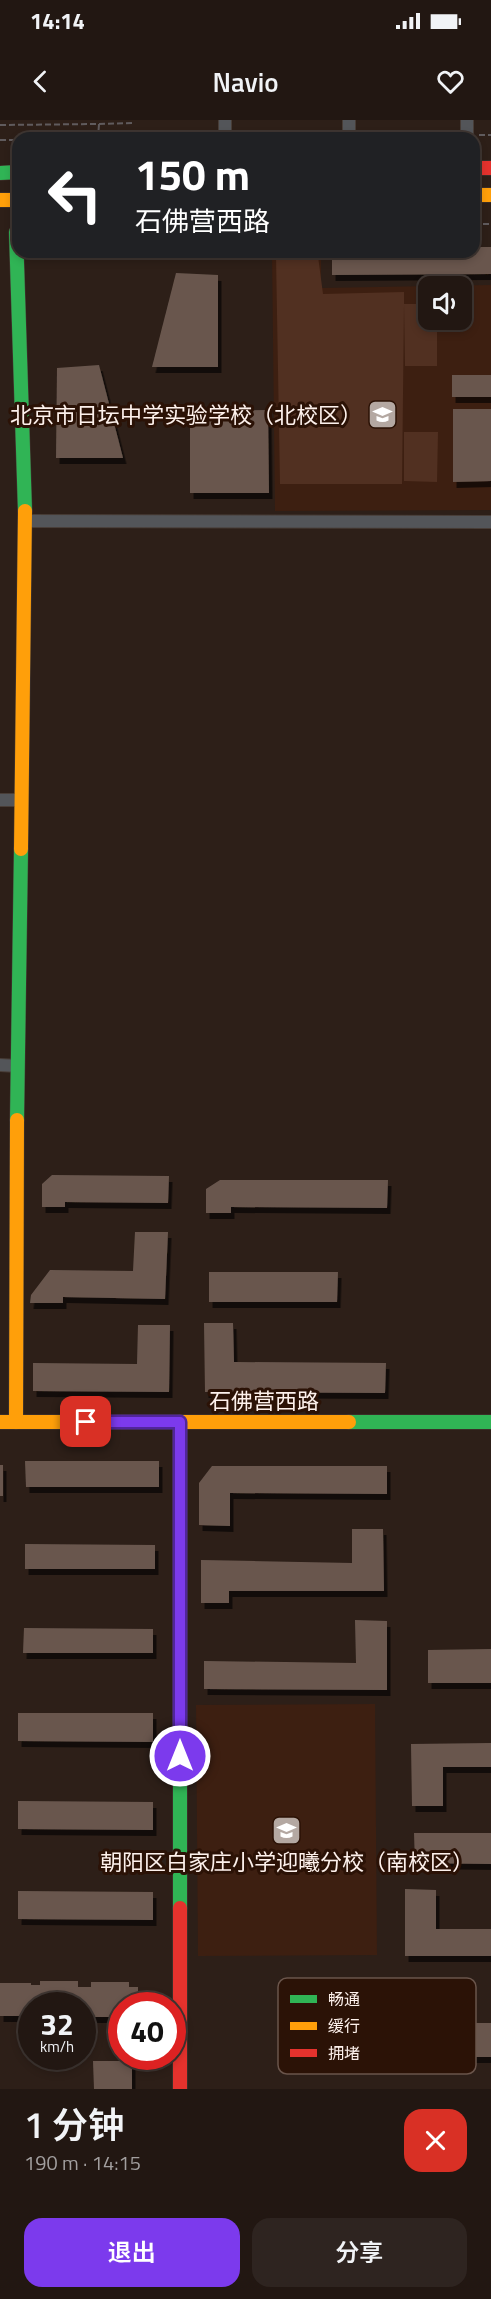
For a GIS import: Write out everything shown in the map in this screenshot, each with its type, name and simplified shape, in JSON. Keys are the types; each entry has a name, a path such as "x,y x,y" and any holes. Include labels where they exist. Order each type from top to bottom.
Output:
{"street":[{"path":"16,1422 25,521 17,258"},
{"path":"25,521 491,522"},
{"path":"0,800 21,800"},
{"path":"0,1065 18,1066"},
{"name":"石佛营西路","path":"0,1422 491,1422"},
{"path":"180,1422 180,2089"}],"path":[{"path":"0,124 134,123"},
{"path":"98,132 99,124"}],"shaded area":[{"name":"北京市日坛中学实验学校（北校区）","path":"272,258 321,258 321,288 418,286 418,330 472,330 472,285 491,285 491,510 275,511"},
{"path":"276,258 318,258 323,294 404,292 404,304 418,304 418,330 437,330 437,366 405,366 404,305 402,484 280,484"},
{"path":"404,432 438,432 437,482 404,481"},
{"name":"朝阳区白家庄小学迎曦分校（南校区）","path":"375,1704 377,1955 198,1956 196,1705"}],"building":[{"path":"480,247 491,247 491,274 332,275 332,258 480,258"},
{"path":"176,273 218,275 218,367 152,367"},
{"path":"99,365 123,458 56,458 57,368"},
{"path":"452,375 491,375 491,397 452,397"},
{"path":"453,409 491,409 491,481 453,482"},
{"path":"268,410 269,493 190,493 190,411"},
{"path":"52,1175 169,1176 168,1203 65,1202 65,1207 42,1207 42,1184"},
{"path":"220,1180 388,1180 387,1208 231,1207 231,1213 206,1213 206,1189"},
{"path":"135,1232 168,1232 165,1299 63,1297 63,1303 30,1303 31,1295 50,1270 133,1271"},
{"path":"209,1272 338,1272 337,1302 209,1302"},
{"path":"204,1323 233,1323 234,1362 386,1363 385,1393 205,1392"},
{"path":"138,1325 170,1325 169,1392 33,1391 33,1363 137,1364"},
{"path":"25,1461 159,1461 159,1487 26,1487"},
{"path":"0,1465 3,1465 3,1496 0,1496"},
{"path":"212,1466 387,1466 387,1494 230,1493 230,1526 199,1525 199,1483"},
{"path":"352,1529 383,1529 384,1591 229,1591 229,1603 201,1603 201,1560 352,1563"},
{"path":"25,1544 155,1545 155,1569 25,1569"},
{"path":"355,1620 387,1621 387,1690 204,1689 204,1661 356,1663"},
{"path":"24,1628 153,1629 153,1653 23,1653"},
{"path":"491,1649 491,1683 428,1683 428,1650"},
{"path":"18,1713 153,1713 153,1742 18,1741"},
{"path":"491,1743 491,1767 443,1767 443,1806 412,1806 411,1744"},
{"path":"18,1801 153,1802 153,1830 18,1829"},
{"path":"414,1833 491,1833 491,1864 415,1863"},
{"path":"405,1889 436,1890 436,1929 491,1929 491,1956 405,1956"},
{"path":"18,1891 153,1892 153,1920 18,1919"},
{"path":"40,1981 78,1981 78,1987 91,1987 91,1982 129,1982 129,1987 138,1987 138,1992 108,1992 108,2017 96,2017 96,1992 18,1992 18,2016 0,2016 0,1983 40,1985"},
{"path":"476,2023 491,2023 491,2057 476,2057"},
{"path":"96,2061 108,2061 108,2070 132,2070 132,2089 94,2089 93,2070 96,2070"}],"traffic: fast":[{"path":"0,173 12,172"},
{"path":"17,258 25,511"},
{"path":"17,1120 21,849"},
{"path":"180,1422 180,1908"},
{"path":"349,1422 491,1422"}],"traffic: slow":[{"path":"480,195 491,195"},
{"path":"0,200 12,200"},
{"path":"21,849 25,511"},
{"path":"16,1422 17,1120"},
{"path":"0,1422 349,1422"}],"traffic: jam":[{"path":"480,168 491,168"},
{"path":"180,1908 180,2089"}],"place":[{"name":"北京市日坛中学实验学校（北校区）","path":"383,415"},
{"name":"朝阳区白家庄小学迎曦分校（南校区）","path":"287,1830"}],"route":[{"path":"86,1422 180,1422 180,1756"}]}
